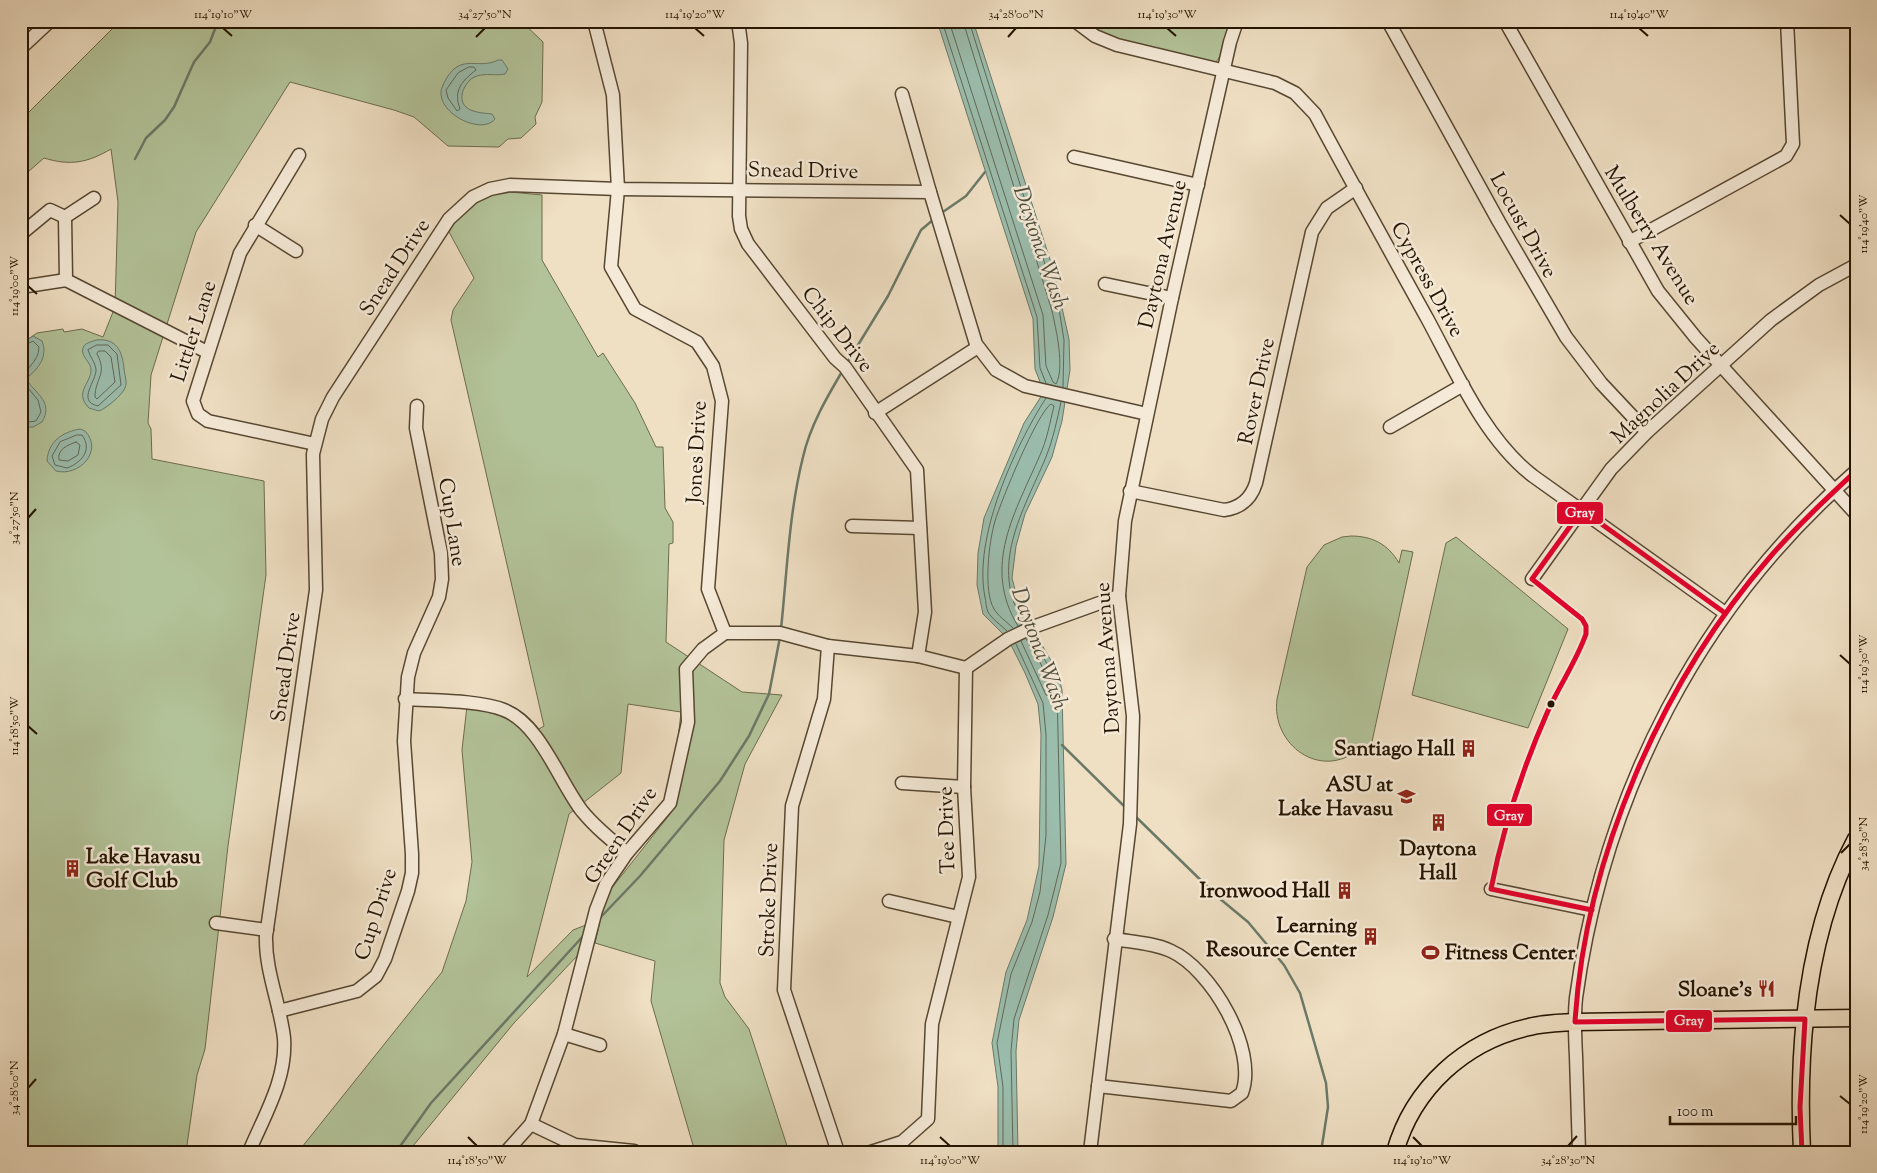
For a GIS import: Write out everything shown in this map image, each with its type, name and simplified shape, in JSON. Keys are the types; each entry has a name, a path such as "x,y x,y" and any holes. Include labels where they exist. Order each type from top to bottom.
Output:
{"main road":[{"path":"1802,1152 1800,1107 1806,1019 1824,922 1838,880 1856,839"},
{"path":"1395,1152 1408,1119 1424,1093 1444,1070 1461,1056 1504,1034 1530,1026 1575,1022 1856,1018"}],"street":[{"path":"21,48 50,21"},
{"name":"Jones Drive","path":"594,21 613,95 618,189 612,267 635,309 697,342 713,366 722,401 708,589 725,633"},
{"name":"Chip Drive","path":"738,21 741,43 739,220 746,240 835,358 845,367 875,413 917,470 925,612 918,656"},
{"name":"Cypress Drive","path":"1075,21 1095,36 1117,45 1280,85 1300,97 1315,114 1463,384 1501,446 1513,460 1725,613"},
{"name":"Daytona Avenue","path":"1090,1152 1114,939 1130,824 1133,716 1119,596 1125,521 1172,298 1230,42 1238,21"},
{"name":"Locust Drive","path":"1388,21 1499,222 1566,337 1601,384 1647,432"},
{"name":"Mulberry Avenue","path":"1504,21 1658,292 1676,316 1856,514"},
{"path":"1628,242 1786,156 1791,150 1793,144 1787,21"},
{"path":"902,94 978,347 996,370 1018,384 1044,392 1147,414"},
{"name":"Littler Lane","path":"299,155 255,225 237,261 193,397 194,406 201,417 211,422 315,444"},
{"path":"1074,157 1198,185"},
{"name":"Snead Drive","path":"249,1152 281,1072 284,1047 268,966 267,930 316,590 312,478 315,444 322,419 333,397 449,219 462,204 484,191 510,185 618,189 930,192"},
{"name":"Rover Drive","path":"1130,491 1218,510 1235,507 1250,496 1257,480 1312,232 1327,208 1356,188"},
{"path":"66,216 94,198"},
{"path":"21,234 50,210 66,216"},
{"path":"66,216 66,280"},
{"path":"255,225 296,251"},
{"name":"Magnolia Drive","path":"1532,579 1612,469 1647,432 1771,320 1819,284 1856,265"},
{"path":"21,286 66,280 208,352"},
{"path":"1105,284 1172,298"},
{"path":"875,413 978,347"},
{"path":"1390,426 1463,384"},
{"name":"Cup Lane","path":"406,699 410,665 436,606 442,571 439,544 416,428 417,406"},
{"path":"1579,1152 1576,1000 1592,910 1610,844 1638,767 1674,693 1725,613 1768,558 1834,490 1856,471"},
{"path":"852,526 920,528"},
{"path":"725,633 780,634 828,646 918,656 966,668 1008,639 1032,627 1119,596"},
{"name":"Green Drive","path":"506,1152 531,1124 564,1034 596,910 606,884 627,853 670,803 688,722 686,669 703,649 725,633"},
{"name":"Stroke Drive","path":"828,646 824,699 792,806 784,990 838,1152"},
{"name":"Tee Drive","path":"871,1152 902,1142 928,1119 932,1024 970,876 964,787 966,668"},
{"path":"406,699 489,706 504,710 518,718 533,734 583,812 604,834 627,853"},
{"name":"Cup Drive","path":"278,1012 357,991 372,980 386,959 408,890 412,863 404,741 406,699"},
{"path":"902,784 964,787"},
{"path":"1492,889 1592,910"},
{"path":"889,902 958,917"},
{"path":"216,923 267,930"},
{"path":"1098,1086 1231,1101 1242,1093 1245,1077 1242,1050 1236,1028 1188,961 1170,950 1114,939"},
{"path":"564,1034 600,1044"},
{"path":"531,1124 575,1145 634,1151"}],"shaded area":[{"path":"120,21 521,21 543,42 542,102 535,117 536,124 521,138 508,139 499,147 448,146 414,117 290,82 196,232 151,375 148,423 151,429 152,459 264,481 266,575 228,846 205,1049 197,1075 186,1152 21,1152 21,1086 27,1042 21,990 21,344 37,333 63,329 64,332 82,329 103,337 115,307 118,202 111,149 78,162 62,162 44,158 21,178 21,120"},
{"path":"1084,21 1230,21 1223,50 1214,64 1102,35"},
{"path":"500,193 542,195 542,260 598,357 603,353 635,403 656,447 663,447 665,508 673,522 673,543 669,544 666,642 742,692 782,695 745,764 724,840 720,983 725,997 749,1029 789,1152 695,1152 651,1001 655,961 595,943 603,908 611,889 670,814 681,712 628,704 621,773 569,814 527,977 573,930 586,925 578,955 514,1023 408,1152 298,1152 442,972 466,901 472,862 462,750 468,697 489,699 508,704 524,714 539,729 544,726 451,320 453,310 474,278 449,232 460,216 474,204"},
{"path":"1359,536 1379,542 1395,556 1399,563 1402,550 1413,552 1370,751 1359,749 1344,758 1329,761 1315,759 1301,753 1290,743 1282,731 1277,716 1277,699 1307,567 1324,545 1342,537"},
{"path":"1456,537 1568,629 1528,728 1412,695 1446,543"}],"water":[{"name":"Daytona Wash","path":"937,21 973,21 1054,272 1069,339 1070,370 1062,421 1052,457 1025,514 1016,546 1012,578 1019,605 1057,671 1062,690 1066,864 1053,917 1019,1020 1016,1051 1018,1152 998,1152 998,1087 992,1043 1006,972 1027,920 1039,866 1041,734 1038,704 1025,673 1008,639 983,614 977,585 978,553 984,518 1024,423 1044,392 1035,369 1033,319"},
{"path":"502,60 508,69 505,74 477,76 469,81 462,94 463,103 466,107 475,112 492,114 495,119 488,124 479,125 469,123 450,111 444,103 441,94 449,74 455,68 462,65 483,64"},
{"path":"33,336 42,341 44,352 39,366 28,377 28,382 40,395 46,410 42,422 33,427 21,427 21,344"},
{"path":"96,340 109,341 117,346 122,356 126,383 118,398 99,411 89,408 83,398 91,368 83,354 83,348 86,344"},
{"path":"80,429 85,431 92,447 86,461 73,470 65,472 56,471 47,461 50,448 62,435"}],"waterway":[{"path":"135,159 146,138 165,120 174,107 194,62 210,42 218,21"},
{"path":"940,214 966,196 985,172"},
{"path":"847,363 888,296 921,230 934,219"},
{"path":"781,629 791,521 803,457 806,445 825,401 843,370"},
{"path":"599,919 640,876 720,781 749,736 769,694 780,637"},
{"path":"1062,745 1126,808"},
{"path":"1134,815 1219,898 1248,922 1284,965 1300,993 1326,1083 1328,1107 1321,1152"},
{"path":"396,1152 431,1103 585,934"}],"transit line":[{"name":"Gray","path":"1802,1152 1800,1107 1805,1019 1575,1022 1582,960 1594,897 1613,835 1636,774 1663,715 1695,659 1731,606 1780,546 1856,471"},
{"name":"Gray","path":"1592,910 1491,889 1507,822 1529,756 1547,713 1586,634 1586,626 1582,619 1532,579 1582,510 1725,613"}],"place":[{"name":"Santiago Hall","path":"1469,748"},
{"name":"ASU at Lake Havasu","path":"1407,796"},
{"name":"Daytona Hall","path":"1438,823"},
{"name":"Lake Havasu Golf Club","path":"72,868"},
{"name":"Ironwood Hall","path":"1344,890"},
{"name":"Learning Resource Center","path":"1371,937"},
{"name":"Fitness Center","path":"1431,952"},
{"name":"Sloane's","path":"1766,989"}]}
